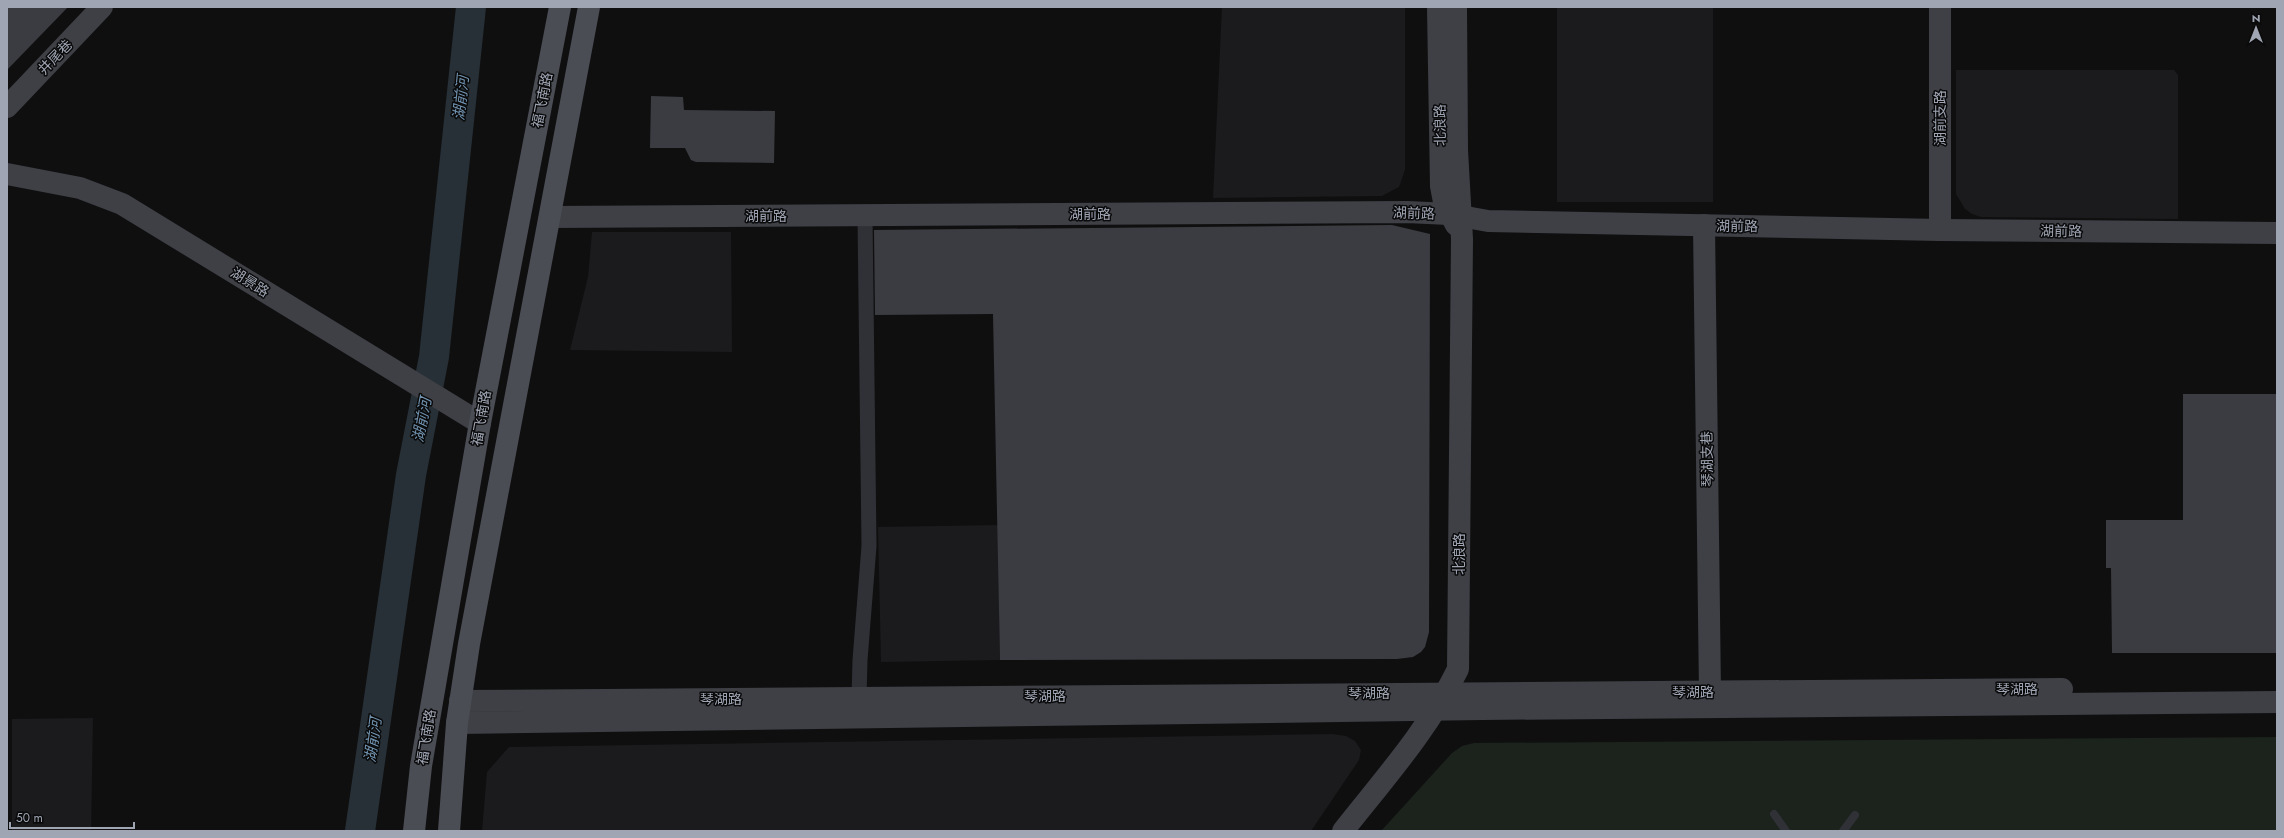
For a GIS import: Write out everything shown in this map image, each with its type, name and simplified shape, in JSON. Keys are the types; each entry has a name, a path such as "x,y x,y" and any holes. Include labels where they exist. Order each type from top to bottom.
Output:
{"main road":[{"name":"井尾巷","path":"7,107 102,7"},
{"name":"福飞南路","path":"414,831 422,758 480,423 560,7"},
{"name":"福飞南路","path":"449,831 460,701 504,450 550,217 589,7"},
{"name":"北浪路","path":"1343,831 1421,732 1441,701 1458,669 1462,239 1455,215 1441,186 1438,7"},
{"name":"北浪路","path":"1455,215 1456,7"},
{"name":"湖前支路","path":"1940,7 1940,230"},
{"name":"湖景路","path":"7,174 80,188 122,204 480,423"},
{"name":"湖前路","path":"550,217 1407,212 1455,215 1488,221 1940,230 2277,234"},
{"name":"琴湖支巷","path":"1704,226 1710,692"},
{"name":"琴湖路","path":"460,701 859,698 1441,701 1710,692 2277,688"},
{"path":"457,723 1441,701 2277,702"}],"street":[{"path":"859,698 860,660 869,546 865,216"}],"lane":[{"path":"1774,814 1786,831"},
{"path":"1843,831 1855,815"}],"shaded area":[{"path":"1222,7 1405,7 1405,170 1399,187 1382,196 1213,198"},
{"path":"1557,7 1713,7 1713,202 1557,202"},
{"path":"1956,70 2174,70 2178,75 2178,219 1981,217 1972,214 1965,209 1956,194"},
{"path":"592,232 731,232 732,352 570,350 588,277"},
{"path":"998,525 1000,660 881,662 878,527"},
{"path":"93,718 91,831 12,831 12,719"},
{"path":"1333,734 1346,736 1355,741 1361,750 1359,760 1311,831 482,831 487,772 509,747"},
{"path":"2277,737 2277,831 1381,831 1452,753 1462,746 1474,743"}],"building":[{"path":"7,7 68,7 7,70"},
{"path":"651,96 683,97 684,110 775,111 774,163 696,162 691,160 685,148 650,148"},
{"path":"1392,225 1430,234 1429,632 1425,647 1421,652 1413,657 1397,659 1000,660 993,314 875,315 874,230"},
{"path":"2183,394 2277,394 2277,653 2112,653 2111,568 2106,568 2106,520 2183,520"}],"waterway":[{"name":"湖前河","path":"360,831 411,475 434,357 471,7"}]}
